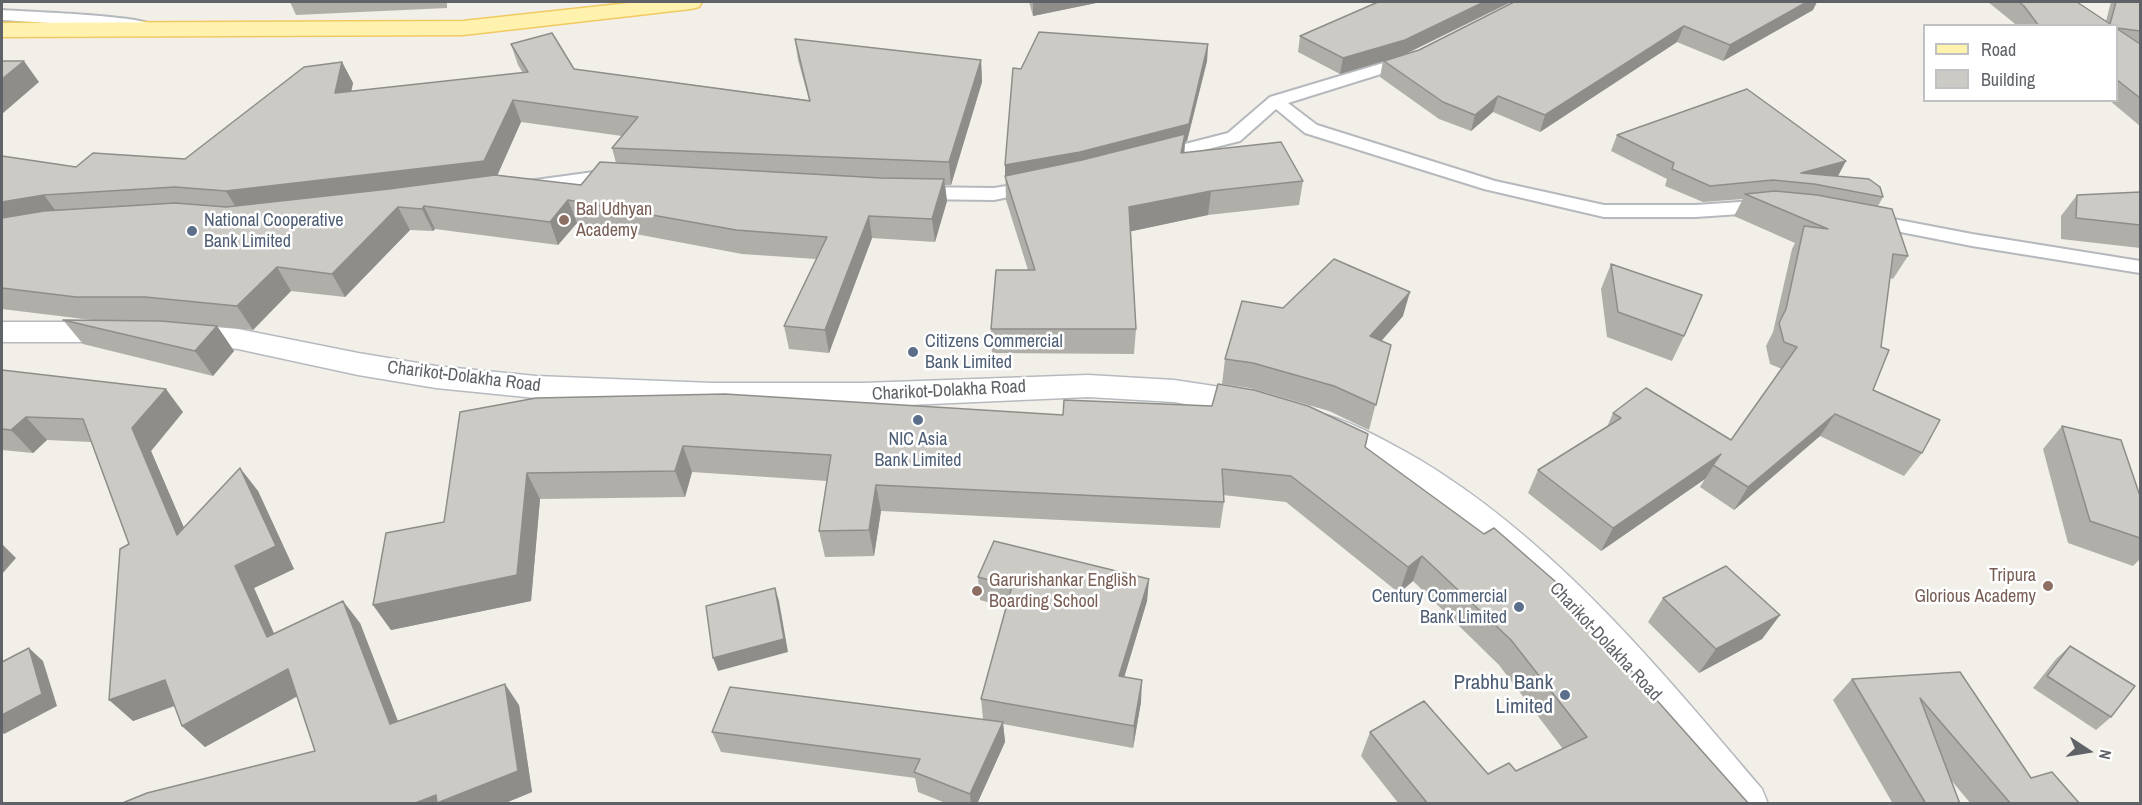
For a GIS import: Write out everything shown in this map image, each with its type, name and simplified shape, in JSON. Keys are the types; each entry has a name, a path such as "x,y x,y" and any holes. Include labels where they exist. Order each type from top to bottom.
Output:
{"main road":[{"path":"2,30 463,28 691,2"},
{"name":"Charikot-Dolakha Road","path":"2,332 162,333 238,339 347,362 436,377 536,387 712,394 863,395 1088,386 1174,391 1250,402 1316,422 1377,451 1456,502 1528,561 1641,677 1746,804"}],"lane":[{"path":"2,15 114,22 176,31"},
{"path":"1135,163 1234,137 1276,101 1408,61 1426,51"},
{"path":"1276,101 1311,129 1490,185 1604,211 1696,211 1764,205 1785,207"},
{"path":"514,188 594,177 640,180"},
{"path":"895,192 994,194 1059,181"},
{"path":"1852,218 2140,267"}],"building":[{"path":"1378,2 1484,2 1405,40 1343,58 1300,36"},
{"path":"1514,2 1807,2 1730,45 1684,26 1545,115 1498,96 1475,115 1443,102 1384,61 1419,50"},
{"path":"2019,2 2077,2 2110,24 2038,24"},
{"path":"2116,2 2140,2 2140,31 2118,28 2118,24 2110,24"},
{"path":"2118,29 2140,44 2140,98 2118,81"},
{"path":"1039,32 1208,44 1189,124 1080,152 1005,165 1013,68 1021,69"},
{"path":"552,33 574,69 810,101 795,39 981,60 949,162 612,148 638,117 513,100 484,161 226,191 175,187 44,195 2,202 2,156 76,167 93,153 185,159 304,67 342,62 335,93 528,72 511,44"},
{"path":"2,61 24,61 2,79"},
{"path":"1747,89 1846,161 1801,173 1869,179 1880,187 1883,197 1814,184 1773,180 1710,186 1672,169 1674,163 1617,135"},
{"path":"1185,134 1181,153 1281,142 1303,181 1211,191 1129,207 1136,329 991,329 996,270 1035,270 1005,176 1082,160"},
{"path":"600,162 881,178 944,179 932,219 869,216 825,330 784,326 827,237 736,230 568,200 550,222 424,206 422,209 398,207 332,274 277,267 237,306 145,297 76,297 2,288 2,218 44,211 175,203 226,207 495,175 581,185"},
{"path":"1775,191 1817,195 1892,209 1908,256 1893,254 1881,347 1889,350 1873,390 1940,420 1922,453 1835,414 1748,487 1713,465 1721,454 1613,528 1538,470 1621,418 1613,413 1646,388 1731,440 1797,347 1784,342 1779,323 1786,309 1804,226 1828,229 1745,194"},
{"path":"2140,192 2140,225 2076,218 2077,195"},
{"path":"1334,259 1410,292 1370,336 1391,345 1376,405 1334,386 1253,363 1225,359 1242,301 1283,308"},
{"path":"1611,264 1702,295 1684,336 1618,312"},
{"path":"63,320 161,321 217,326 195,351"},
{"path":"2,370 166,389 132,428 177,535 240,468 276,546 235,566 267,637 343,601 390,724 505,684 518,771 437,803 436,795 413,804 120,804 147,793 315,751 288,669 182,726 165,680 109,700 120,549 129,544 83,419 26,417 11,430 2,429"},
{"path":"1218,384 1254,390 1308,406 1368,434 1365,447 1484,534 1494,528 1564,589 1559,592 1609,652 1614,650 1645,687 1643,688 1646,688 1749,804 1428,804 1370,732 1424,701 1488,774 1509,763 1516,771 1587,737 1511,640 1422,556 1408,567 1291,476 1222,469 1224,502 876,485 869,530 819,531 831,455 683,446 675,471 527,473 517,575 373,605 386,533 444,522 460,412 536,398 725,394 1063,415 1064,400 1212,406"},
{"path":"2062,426 2121,440 2140,496 2140,538 2090,521"},
{"path":"994,541 1149,579 1119,676 1142,680 1134,726 981,699 1012,586 978,577"},
{"path":"1726,566 1780,615 1716,649 1663,598"},
{"path":"775,588 784,639 713,658 706,606"},
{"path":"2070,646 2135,686 2111,717 2047,676"},
{"path":"29,648 42,694 2,715 2,662"},
{"path":"1960,672 2031,778 2052,772 2080,804 2011,804 1920,698 1960,804 1926,804 1852,679"},
{"path":"730,687 1003,722 970,794 914,772 920,759 712,732"}],"place":[{"name":"Bal Udhyan Academy","path":"564,220"},
{"name":"National Cooperative Bank Limited","path":"192,231"},
{"name":"Citizens Commercial Bank Limited","path":"913,352"},
{"name":"NIC Asia Bank Limited","path":"918,420"},
{"name":"Tripura Glorious Academy","path":"2048,586"},
{"name":"Garurishankar English Boarding School","path":"977,591"},
{"name":"Century Commercial Bank Limited","path":"1519,607"},
{"name":"Prabhu Bank Limited","path":"1565,695"}]}
